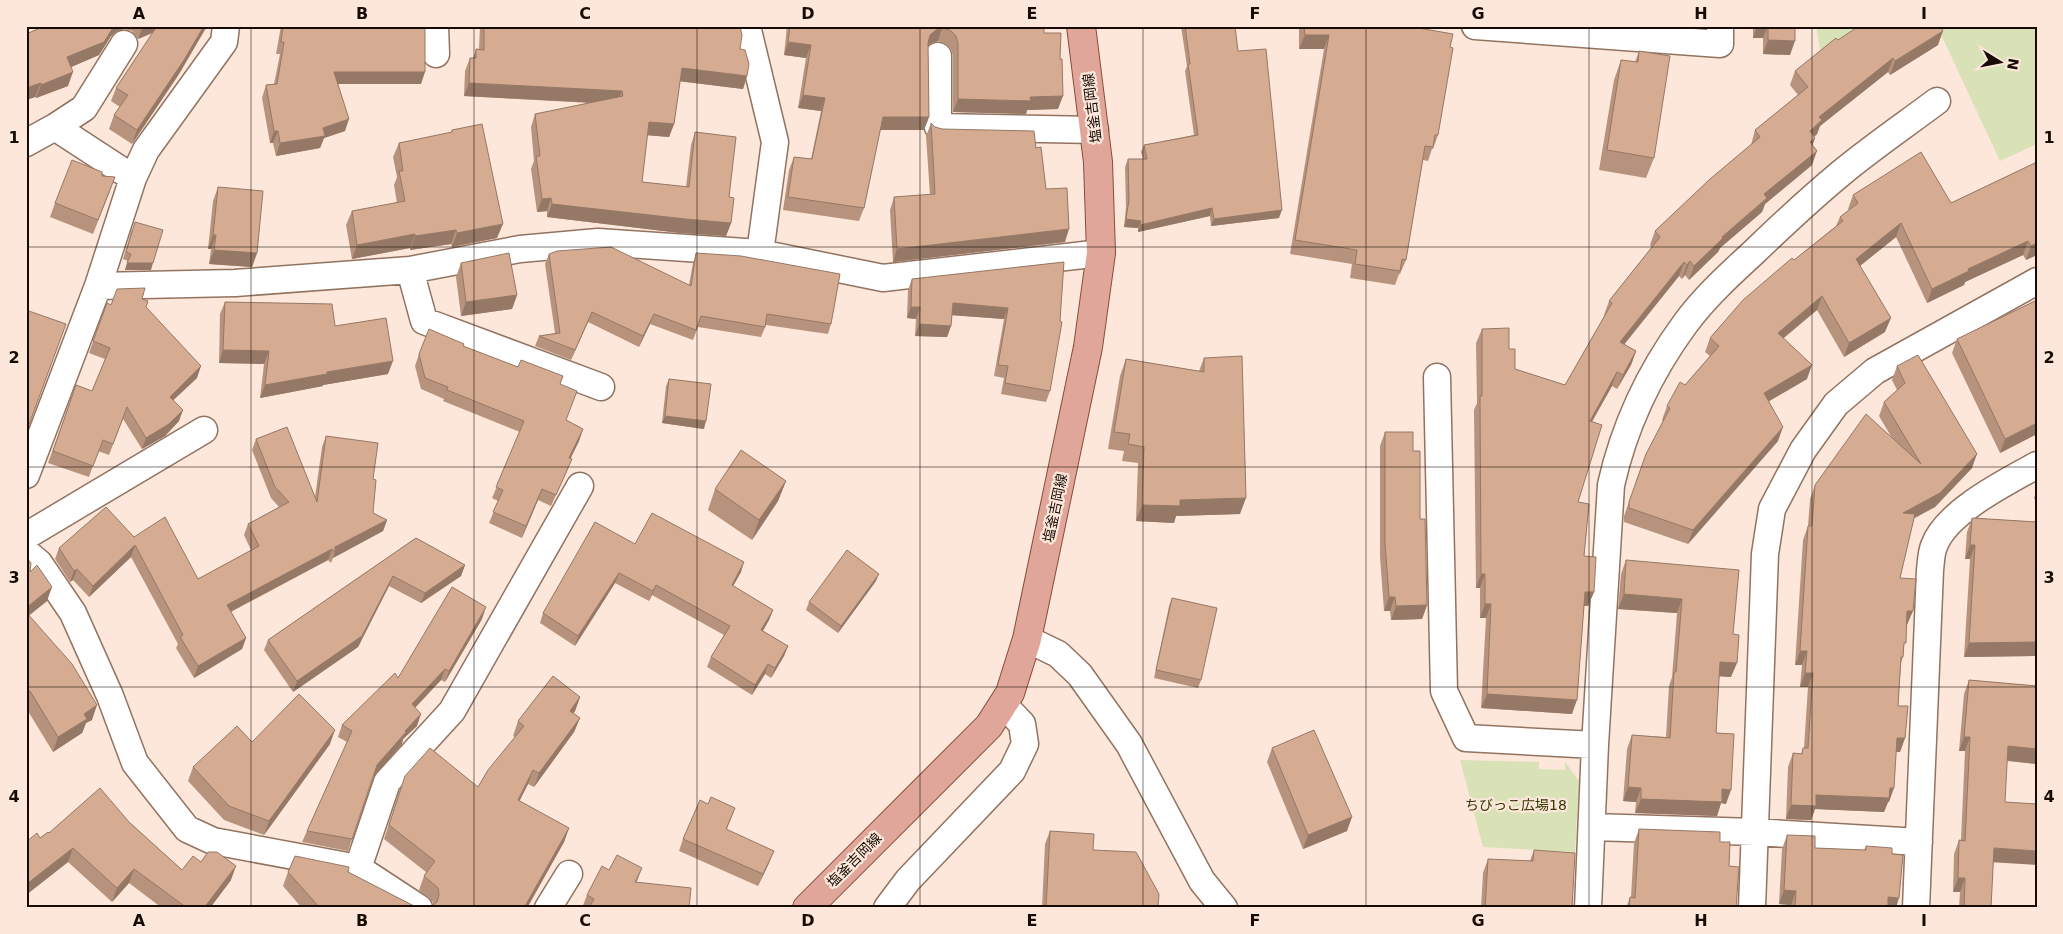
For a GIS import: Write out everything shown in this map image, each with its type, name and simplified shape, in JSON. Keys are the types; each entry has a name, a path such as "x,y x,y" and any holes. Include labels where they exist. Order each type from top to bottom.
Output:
{"main road":[{"name":"塩釜吉岡線","path":"807,908 989,726 1010,693 1027,639 1088,347 1101,253 1095,130 1082,26"}],"street":[{"path":"26,475 98,286 133,178 146,150 224,42 226,26"},
{"path":"435,26 436,54"},
{"path":"747,26 775,142 760,253"},
{"path":"1475,26 1720,44 1720,26"},
{"path":"26,142 56,127 84,108 124,44"},
{"path":"938,56 938,127 1095,130"},
{"path":"1588,908 1595,745 1611,486 1618,455 1630,419 1656,369 1685,324 1721,283 1841,172 1937,101"},
{"path":"56,127 133,178"},
{"path":"98,286 235,283 410,270 520,249 598,242 760,253 883,278 1101,253"},
{"path":"410,270 424,321 600,387"},
{"path":"1752,908 1765,554 1772,508 1803,450 1836,404 1875,370 2037,281"},
{"path":"1437,377 1444,691 1466,738 1595,745"},
{"path":"26,536 204,430"},
{"path":"1916,908 1930,570 1934,546 1948,524 1990,491 2037,465"},
{"path":"358,868 387,782 452,711 580,486"},
{"path":"26,552 39,563 72,613 110,696 135,763 187,829 213,841 358,868 419,908"},
{"path":"1027,639 1058,654 1080,675 1129,744 1202,881 1224,908"},
{"path":"887,908 908,880 1012,771 1024,744 1022,724 1003,704"},
{"path":"1592,827 1755,832 1919,842"},
{"path":"548,908 569,874"}],"green space":[{"path":"1816,26 1857,26 1821,54"},
{"path":"1937,26 2037,26 2037,144 2000,161"},
{"name":"ちびっこ広場18","path":"1460,760 1539,762 1539,769 1565,770 1565,762 1579,781 1575,852 1483,847"}],"building":[{"path":"45,26 114,26 104,42 67,57 73,72 41,85 41,83 26,88 26,34"},
{"path":"157,26 204,26 184,60 137,130 114,115 128,95 116,88"},
{"path":"283,26 425,26 425,72 334,72 349,119 323,128 325,136 280,143 278,131 274,131 266,85 277,84 284,42 281,42"},
{"path":"484,26 740,26 742,35 740,49 745,50 749,64 747,76 682,68 674,124 649,122 642,182 689,187 695,132 736,137 729,197 734,198 731,223 552,204 551,198 542,199 536,156 540,156 535,114 623,96 622,91 469,83 470,58 476,58 476,49 484,50"},
{"path":"790,26 1044,26 1044,33 1061,33 1060,59 1062,59 1063,96 1030,97 1031,101 958,99 958,43 956,36 950,30 942,28 936,30 930,35 928,43 929,117 883,117 864,208 788,197 794,157 812,159 825,98 803,95 811,45 788,42"},
{"path":"1185,26 1235,26 1238,51 1266,49 1282,210 1214,219 1212,208 1140,225 1141,221 1126,219 1129,200 1128,159 1147,159 1144,145 1198,135 1188,64 1190,64"},
{"path":"1304,26 1407,26 1453,34 1450,47 1453,48 1438,135 1435,135 1433,147 1425,146 1406,260 1402,259 1400,271 1355,264 1357,250 1295,240 1329,35 1305,35"},
{"path":"1768,26 1795,26 1795,41 1768,40"},
{"path":"1859,26 1940,26 1943,31 1895,61 1893,58 1819,117 1822,120 1810,131 1815,138 1810,142 1817,151 1764,194 1767,198 1722,237 1694,266 1690,261 1687,265 1684,262 1620,342 1636,351 1623,375 1617,372 1590,421 1602,425 1578,502 1589,504 1584,556 1596,557 1594,592 1585,592 1577,700 1487,694 1491,604 1485,604 1485,574 1481,574 1480,396 1482,396 1482,329 1509,328 1509,349 1515,349 1515,369 1565,385 1612,303 1609,301 1660,237 1655,231 1710,179 1760,137 1755,130 1808,87 1795,71 1836,38 1838,40"},
{"path":"1639,51 1670,56 1654,158 1607,150 1621,60 1638,62"},
{"path":"931,123 935,127 942,129 1034,131 1036,148 1041,147 1046,189 1067,188 1069,229 897,249 894,197 935,194"},
{"path":"482,124 503,224 457,233 456,230 415,236 415,234 357,245 352,211 405,201 399,171 403,171 399,143"},
{"path":"1921,152 1951,203 2037,162 2037,243 2031,246 2028,241 1968,269 1969,271 1932,289 1901,223 1856,259 1891,318 1849,343 1822,296 1778,333 1812,365 1764,393 1783,427 1693,530 1629,508 1629,502 1646,454 1670,408 1667,406 1680,382 1685,385 1719,346 1710,338 1743,300 1792,258 1794,260 1843,221 1840,217 1858,203 1853,195"},
{"path":"72,160 102,172 102,176 115,177 98,220 55,203"},
{"path":"218,187 263,191 257,253 214,250 216,235 213,235"},
{"path":"135,222 163,230 153,263 127,263 131,254 126,252"},
{"path":"611,247 691,286 696,253 741,256 840,274 831,324 767,314 765,327 701,316 696,330 654,314 643,336 592,312 575,350 539,336 560,333 549,254 557,251"},
{"path":"509,253 517,295 466,302 461,263"},
{"path":"1064,262 1060,321 1062,322 1050,391 1005,383 1008,366 998,365 1008,308 953,303 951,326 919,324 920,307 911,307 912,279"},
{"path":"145,288 142,299 148,301 146,307 201,366 170,397 183,410 169,424 146,438 127,407 113,444 103,440 93,466 53,451 76,385 92,391 110,348 93,341 107,303 111,305 117,289"},
{"path":"2037,300 2037,423 2005,439 1957,339"},
{"path":"225,302 332,304 335,326 386,318 393,361 265,385 269,351 223,350"},
{"path":"26,310 66,324 27,430 26,430"},
{"path":"429,329 464,344 463,346 518,367 521,360 563,376 560,384 577,391 566,420 583,429 569,458 572,459 556,495 542,489 526,526 493,512 503,490 496,487 524,421 447,390 448,387 425,378 419,354"},
{"path":"1918,355 1977,454 1940,493 1903,513 1915,514 1900,578 1916,579 1913,611 1907,611 1906,643 1904,643 1903,657 1901,657 1898,706 1908,706 1905,738 1897,738 1894,788 1890,788 1889,798 1816,795 1816,806 1791,805 1793,753 1802,754 1803,748 1808,748 1813,673 1805,673 1807,651 1800,651 1808,526 1812,526 1815,485 1866,414 1921,464 1884,402 1905,383 1897,366"},
{"path":"1242,356 1246,498 1180,500 1180,506 1142,505 1144,447 1128,444 1130,434 1114,432 1126,359 1204,372 1204,358"},
{"path":"669,379 711,384 706,421 665,416"},
{"path":"287,427 317,502 326,436 378,443 373,479 376,480 373,513 387,520 335,547 335,552 332,549 227,605 246,638 198,666 180,637 183,635 135,545 93,586 77,569 74,571 59,548 106,507 134,537 165,517 198,579 259,546 248,524 289,502 275,487 256,439"},
{"path":"1385,432 1413,432 1413,451 1420,451 1420,519 1425,519 1427,605 1396,606 1395,597 1389,597 1385,543"},
{"path":"741,450 786,481 759,520 715,489"},
{"path":"652,513 744,562 732,585 773,610 761,630 788,646 775,668 768,664 755,685 711,657 730,626 656,585 653,591 619,573 578,636 543,613 595,522 635,544"},
{"path":"1972,518 2037,522 2037,642 1969,643 1975,545 1970,545"},
{"path":"416,538 465,565 425,593 393,576 362,636 297,681 268,640"},
{"path":"847,550 879,574 841,626 809,602"},
{"path":"26,557 31,563 30,572 37,565 52,587 26,608"},
{"path":"1626,560 1739,570 1733,634 1739,635 1737,663 1720,662 1716,733 1734,734 1731,790 1722,789 1722,802 1641,799 1641,788 1628,787 1632,735 1670,738 1674,672 1676,672 1682,599 1624,594"},
{"path":"452,587 486,607 449,671 445,669 412,704 421,714 377,765 352,839 307,831 352,731 342,725 395,673 398,678"},
{"path":"1172,598 1217,608 1201,680 1156,670"},
{"path":"26,612 72,664 97,705 84,714 87,719 58,737 30,691 26,694"},
{"path":"553,676 580,697 570,711 580,718 539,773 533,770 518,800 569,828 524,908 429,908 437,902 438,888 424,876 435,861 389,825 405,776 430,748 478,787 488,770 524,726 518,721"},
{"path":"1969,680 2037,686 2037,749 2008,746 2005,802 2037,804 2037,851 1994,848 1991,908 1964,908 1965,878 1958,878 1959,840 1965,841 1970,737 1964,737"},
{"path":"299,694 335,730 269,821 229,806 193,767 237,726 252,742"},
{"path":"1314,730 1352,817 1308,835 1272,748"},
{"path":"100,788 129,822 182,870 193,856 201,862 208,852 217,852 236,866 204,908 187,908 134,869 117,888 73,848 28,883 26,881 26,842 37,833 40,838 49,833"},
{"path":"711,797 735,808 726,829 774,851 763,874 683,839 700,800 708,804"},
{"path":"1639,829 1720,832 1720,842 1730,842 1729,866 1739,867 1736,908 1629,908 1630,897 1635,898"},
{"path":"1050,831 1094,834 1093,850 1136,852 1159,894 1158,908 1046,908"},
{"path":"1787,835 1815,836 1815,848 1866,850 1866,846 1892,848 1892,854 1903,855 1899,898 1888,897 1888,908 1795,908 1796,891 1784,890"},
{"path":"1534,850 1575,853 1572,908 1485,908 1488,859 1533,861"},
{"path":"617,855 642,868 635,882 691,888 689,908 589,908 594,899 587,895 602,866 609,870"},
{"path":"295,856 349,867 348,872 420,908 320,908 288,872"}]}
